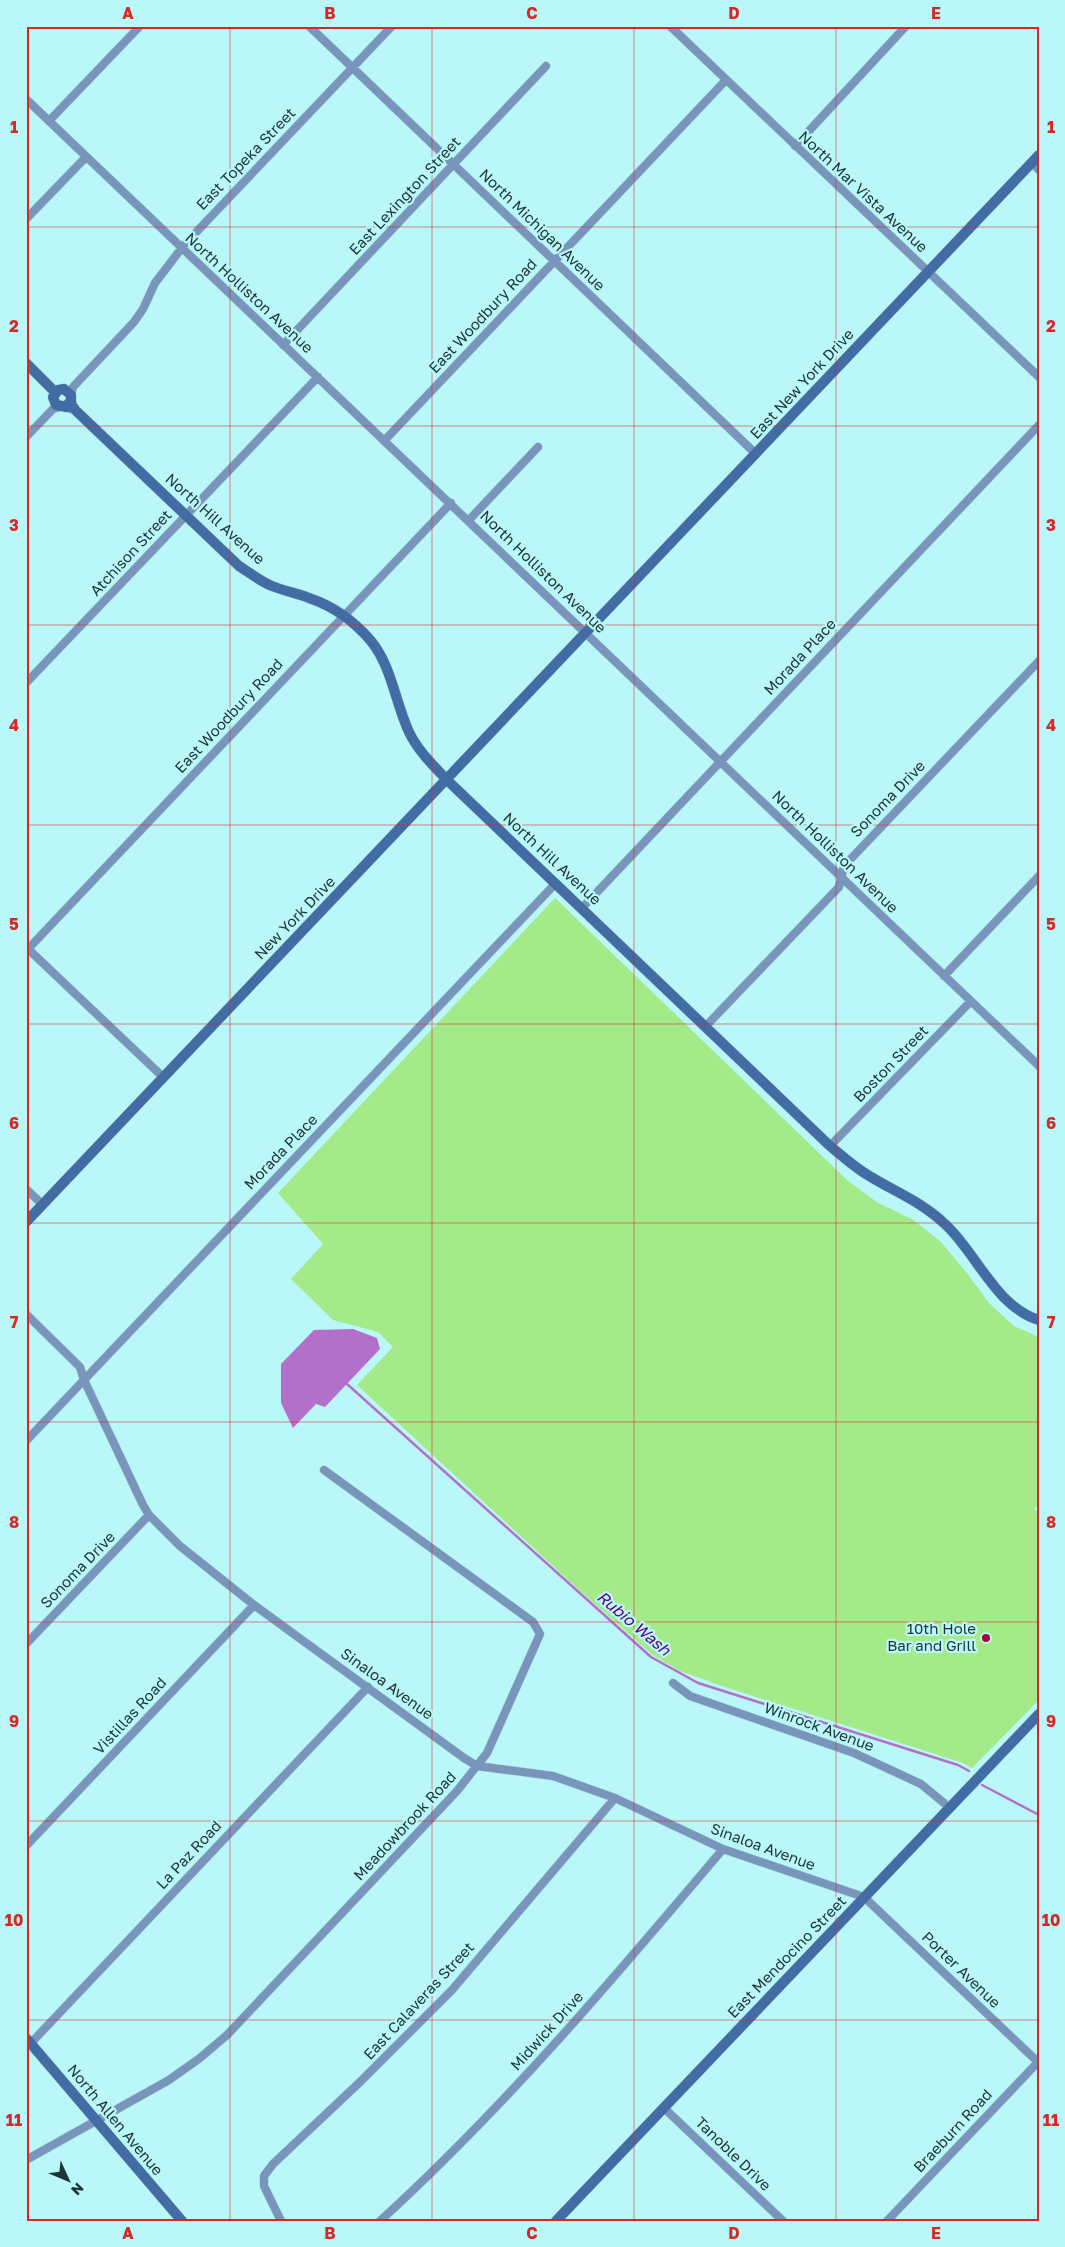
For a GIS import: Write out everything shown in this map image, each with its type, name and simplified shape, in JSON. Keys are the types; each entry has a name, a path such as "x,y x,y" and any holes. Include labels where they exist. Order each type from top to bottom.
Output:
{"street":[{"path":"49,121 140,26"},
{"name":"North Michigan Avenue","path":"309,26 756,454"},
{"name":"East Topeka Street","path":"26,437 134,322 143,309 155,283 181,248 392,26"},
{"name":"North Mar Vista Avenue","path":"670,26 1039,377"},
{"path":"794,146 906,26"},
{"name":"East Lexington Street","path":"283,345 546,66"},
{"name":"East Woodbury Road","path":"384,441 726,80"},
{"name":"North Holliston Avenue","path":"26,99 1039,1066"},
{"path":"26,219 86,156"},
{"name":"East New York Drive","path":"586,634 928,273 1036,163"},
{"name":"North Hill Avenue","path":"26,363 240,566 257,579 274,587 310,598 344,616 371,642 379,654 391,679 400,709 416,746 447,780 830,1146 864,1173 903,1193 934,1214 960,1240 1006,1298 1022,1312 1039,1320"},
{"name":"Atchison Street","path":"26,683 318,377"},
{"name":"Morada Place","path":"582,908 1039,425"},
{"path":"469,520 538,447"},
{"name":"East Woodbury Road","path":"27,948 451,503"},
{"name":"New York Drive","path":"26,1222 586,634"},
{"name":"Sonoma Drive","path":"705,1027 839,887 844,866 1039,661"},
{"path":"944,976 1039,876"},
{"name":"Morada Place","path":"26,1441 556,883"},
{"path":"27,948 164,1078"},
{"name":"Boston Street","path":"830,1146 971,1001"},
{"path":"26,1189 43,1205"},
{"name":"Sinaloa Avenue","path":"26,1314 80,1366 84,1380 150,1515 180,1546 254,1605 477,1766 553,1776 614,1798 723,1849 864,1897"},
{"name":"Meadowbrook Road","path":"26,2160 169,2080 228,2035 457,1791 477,1766 491,1744 540,1634 538,1628 525,1616 324,1470"},
{"name":"Sonoma Drive","path":"26,1644 150,1515"},
{"name":"Vistillas Road","path":"26,1846 254,1605"},
{"name":"Winrock Avenue","path":"673,1683 690,1696 854,1752 921,1784 950,1808"},
{"name":"La Paz Road","path":"28,2040 368,1687"},
{"name":"East Mendocino Street","path":"556,2221 1039,1714"},
{"name":"East Calaveras Street","path":"281,2221 264,2186 264,2176 273,2164 360,2082 452,1990 614,1798"},
{"name":"Midwick Drive","path":"380,2221 440,2166 560,2040 723,1849"},
{"name":"Porter Avenue","path":"864,1897 1038,2062"},
{"name":"North Allen Avenue","path":"28,2040 182,2221"},
{"name":"Braeburn Road","path":"887,2221 1038,2062"},
{"name":"Tanoble Drive","path":"664,2108 783,2221"}],"green space":[{"path":"555,898 847,1180 878,1203 912,1219 940,1241 989,1303 1014,1326 1039,1337 1039,1504 1034,1509 1039,1513 1039,1700 972,1768 963,1763 719,1685 680,1671 654,1656 579,1590 357,1385 393,1347 378,1332 333,1320 291,1279 323,1244 278,1193"}],"shaded area":[{"path":"353,1329 377,1338 380,1349 325,1407 316,1404 293,1428 281,1403 281,1364 314,1330"}],"waterway":[{"name":"Rubio Wash","path":"347,1384 651,1657 698,1683 958,1765 969,1771"},
{"name":"Rubio Wash","path":"982,1785 1039,1815"}],"place":[{"name":"10th Hole Bar and Grill","path":"986,1638"}]}
